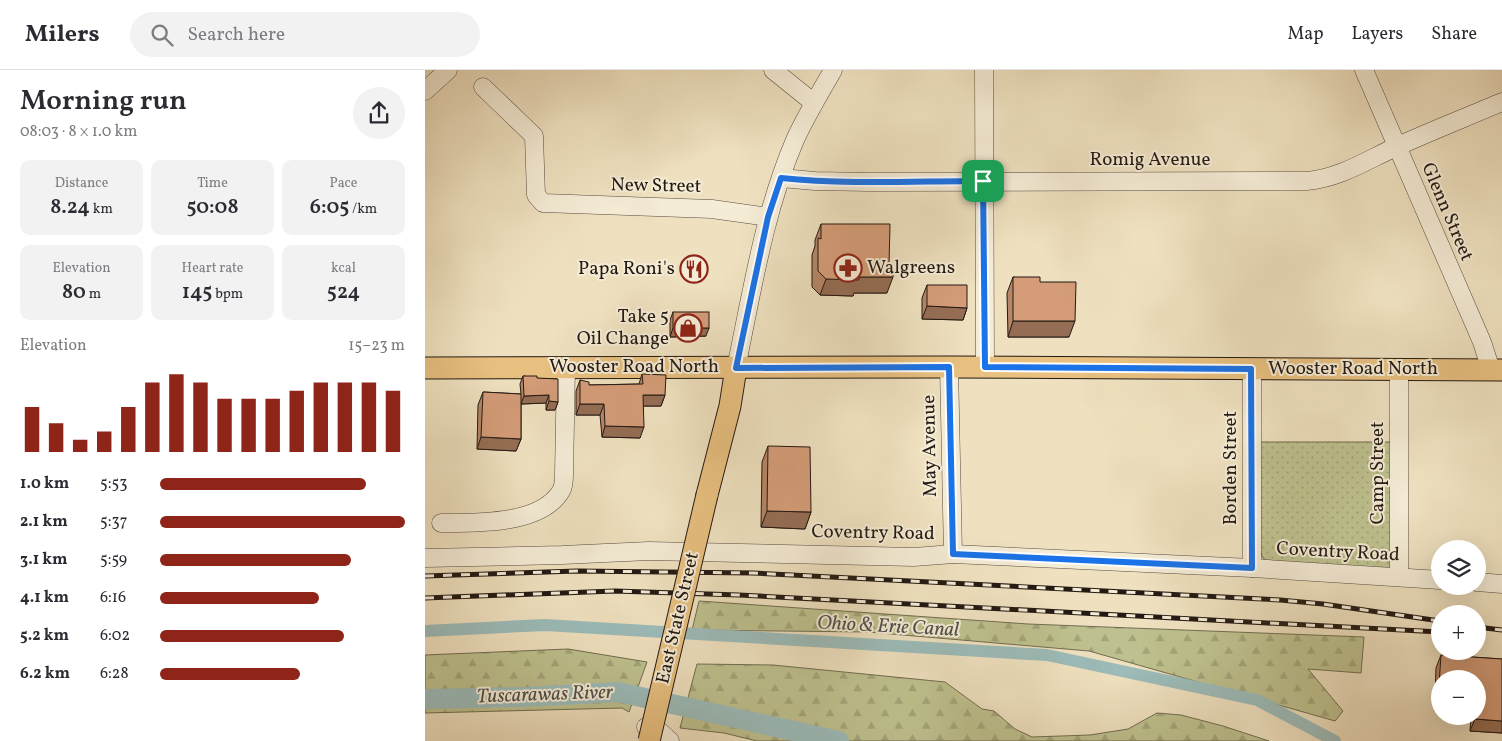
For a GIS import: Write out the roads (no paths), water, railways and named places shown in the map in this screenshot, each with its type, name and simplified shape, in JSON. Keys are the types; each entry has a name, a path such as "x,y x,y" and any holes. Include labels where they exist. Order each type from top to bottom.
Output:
{"main road":[{"name":"Wooster Road North","path":"425,368 985,367 1496,370"},
{"name":"East State Street","path":"648,734 730,406 736,368"}],"street":[{"path":"425,91 448,70"},
{"path":"773,70 814,103"},
{"path":"736,368 768,217 795,140 833,70"},
{"path":"984,70 985,367"},
{"name":"Glenn Street","path":"1364,70 1482,342 1496,370"},
{"name":"New Street","path":"483,88 534,136 535,196 543,203 712,209 768,217"},
{"name":"Romig Avenue","path":"781,178 869,182 1307,182 1341,174 1397,147 1502,102"},
{"path":"441,523 509,520 534,511 548,503 561,491 564,475 566,367"},
{"name":"May Avenue","path":"949,367 953,554"},
{"name":"Borden Street","path":"1251,369 1252,568"},
{"name":"Camp Street","path":"1399,370 1399,577"},
{"name":"Coventry Road","path":"425,558 649,551 763,552 914,557 953,554 1252,568 1431,579"},
{"path":"1486,583 1502,584"},
{"path":"648,734 658,730 669,741"}],"waterway":[{"name":"Ohio & Erie Canal","path":"425,631 545,625 1047,655 1257,700 1335,741"},
{"name":"Tuscarawas River","path":"425,699 525,697 618,692 839,741"}],"railway":[{"path":"425,576 577,571 753,573 1280,600 1323,604 1431,620"},
{"path":"425,598 615,591 739,595 1431,632"},
{"path":"1486,628 1502,630"}],"place":[{"name":"Walgreens","path":"848,268"},
{"name":"Papa Roni's","path":"694,269"},
{"name":"Take 5 Oil Change","path":"688,328"}]}
